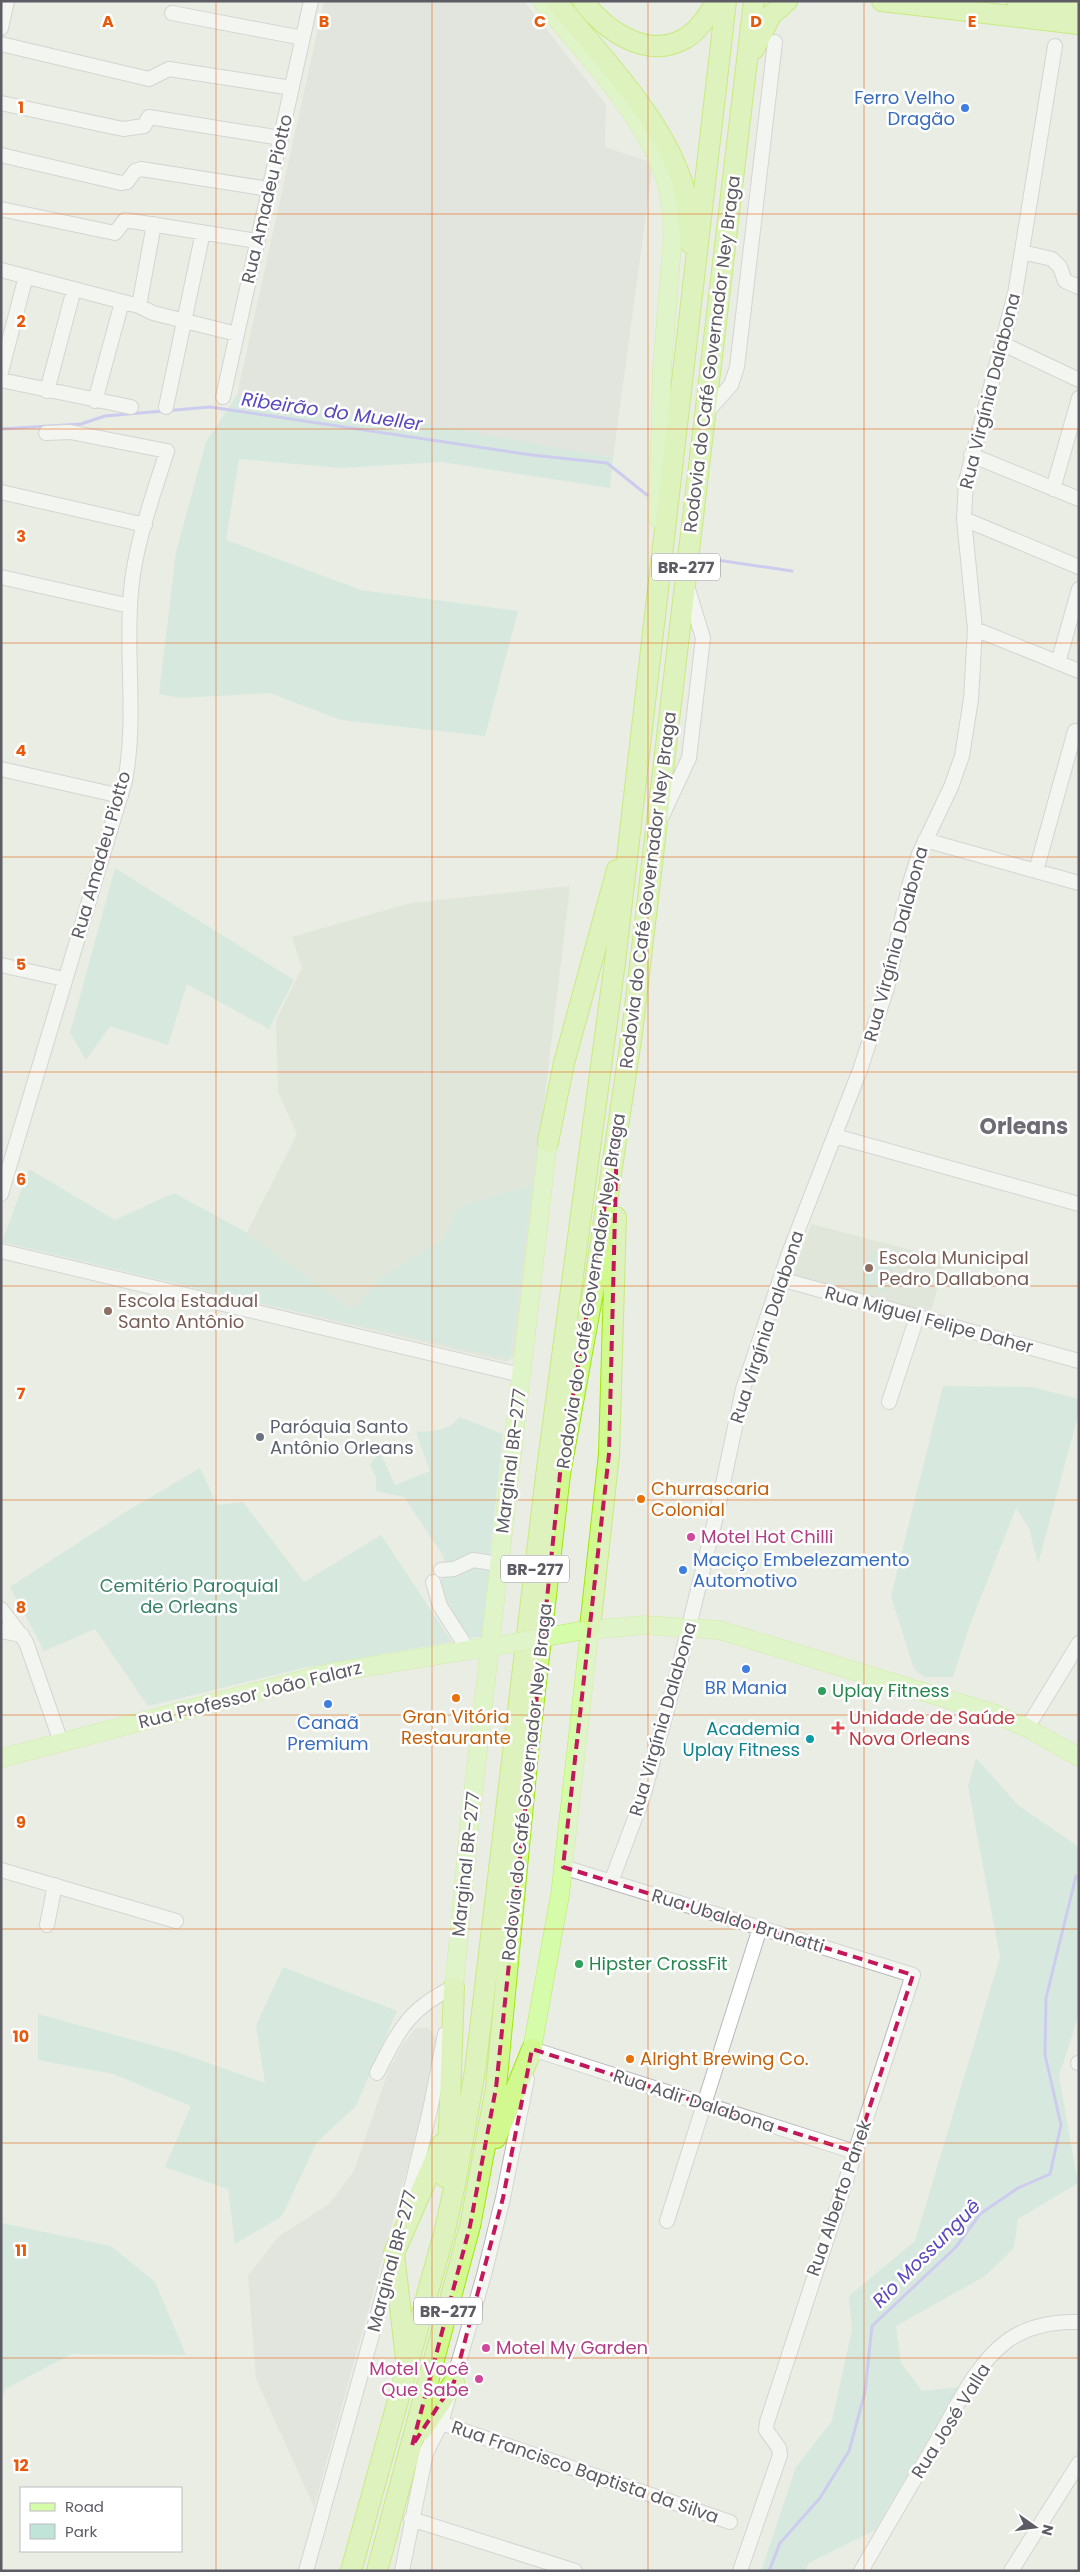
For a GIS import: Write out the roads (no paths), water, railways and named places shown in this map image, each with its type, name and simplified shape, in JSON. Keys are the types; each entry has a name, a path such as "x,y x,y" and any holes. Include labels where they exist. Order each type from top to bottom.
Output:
{"highway":[{"path":"556,1 635,100 669,152 684,194 694,282"},
{"path":"583,1 604,25 618,34 653,45 669,45 684,39 697,30 717,1"},
{"name":"Rodovia do Café Governador Ney Braga","path":"352,2571 420,2326 456,2179 475,2071 546,1476 634,808 726,1"},
{"name":"Rodovia do Café Governador Ney Braga","path":"377,2571 457,2279 481,2175 500,2059 520,1829 560,1474 592,1300 638,988 754,1"},
{"path":"746,69 765,24 775,10 788,1"},
{"path":"882,1 1079,24"},
{"path":"1017,1 1079,9"},
{"path":"548,1142 564,1063 634,808"},
{"path":"585,1630 609,1454 618,1133"},
{"path":"420,2326 442,2198 449,2128 454,1987"},
{"path":"481,2175 532,2049"},
{"path":"407,2371 394,2253 449,2128"},
{"path":"412,2446 454,2382"}],"main road":[{"path":"542,1 618,94 641,128 664,176 671,206 673,227 662,368 657,596"},
{"name":"Marginal BR-277","path":"454,1987 496,1646 499,1564 548,1142"},
{"name":"Rua Professor João Falarz","path":"1,1758 320,1675 585,1630 644,1625 689,1626 748,1638 993,1714 1027,1728 1079,1758"},
{"path":"532,2049 549,1962 563,1867 585,1630"}],"street":[{"path":"1,28 7,1"},
{"name":"Rua Amadeu Piotto","path":"223,397 311,1"},
{"path":"172,13 303,38"},
{"path":"704,415 731,385 737,367 775,42"},
{"path":"1,44 149,79 169,69 292,88"},
{"name":"Rua Virgínia Dalabona","path":"611,1882 643,1797 689,1626 717,1512 740,1398 780,1280 835,1136 887,988 912,872 925,840 951,787 962,756 971,699 975,629 964,519 964,495 971,455 1003,344 1022,252 1055,46"},
{"path":"1,103 123,129 144,126 149,117 280,138"},
{"path":"1,156 121,183 127,182 136,171 141,169 269,189"},
{"path":"1,209 115,233 125,220 257,241"},
{"path":"138,306 154,224"},
{"path":"166,407 203,232"},
{"path":"1022,252 1052,258 1060,267 1065,281 1079,287"},
{"path":"1,270 138,306 153,313 237,334"},
{"path":"1,372 26,276"},
{"path":"47,391 74,289"},
{"path":"95,400 122,302"},
{"path":"1003,344 1079,380"},
{"path":"1,380 131,407"},
{"path":"1053,489 1079,398"},
{"name":"Rua Amadeu Piotto","path":"1,1194 64,979 121,796 129,751 130,606 133,575 145,525 167,451 70,432 46,433"},
{"path":"971,455 1079,499"},
{"path":"1,492 145,525"},
{"path":"964,519 1079,567"},
{"path":"2,579 130,606"},
{"path":"1058,663 1079,589"},
{"path":"975,629 1079,671"},
{"path":"1036,871 1075,731"},
{"path":"1,769 121,796"},
{"path":"925,840 1079,883"},
{"path":"1,965 64,979"},
{"path":"835,1136 1079,1204"},
{"path":"1,1251 521,1375"},
{"name":"Rua Miguel Felipe Daher","path":"780,1280 1079,1361"},
{"path":"889,1402 917,1317"},
{"path":"441,1570 454,1569 473,1560 499,1564"},
{"path":"433,1582 440,1606 469,1651"},
{"path":"1,1608 22,1635 61,1742"},
{"path":"1,1630 22,1635"},
{"path":"1027,1728 1079,1644"},
{"name":"Rua Ubaldo Brunatti","path":"563,1867 913,1975"},
{"path":"1,1870 176,1921"},
{"path":"47,1925 55,1886"},
{"path":"666,2221 760,1928"},
{"name":"Rua Alberto Panek","path":"740,2571 780,2455 779,2448 767,2433 767,2422 808,2291 816,2274 913,1975"},
{"path":"377,2073 399,2033 413,2013 436,1996 454,1987"},
{"name":"Marginal BR-277","path":"306,2571 394,2253 426,2128 454,1987"},
{"path":"404,2568 402,2545 411,2519 426,2453 434,2432 441,2423 454,2382 503,2198 532,2049"},
{"name":"Rua Adir Dalabona","path":"532,2049 855,2152"},
{"name":"Rua José Valla","path":"861,2571 970,2385 993,2354 1006,2342 1032,2327 1062,2322 1079,2322"},
{"name":"Rua Francisco Baptista da Silva","path":"441,2423 730,2522"},
{"path":"1011,2571 1079,2463"},
{"path":"411,2519 575,2571"}],"waterway":[{"name":"Ribeirão do Mueller","path":"1,429 81,424 105,416 210,407 532,455 607,463 647,495"},
{"name":"Ribeirão do Mueller","path":"717,560 792,571"},
{"name":"Rio Mossunguê","path":"769,2571 780,2543 820,2498 849,2451 865,2392 872,2326 956,2247 980,2214 1018,2188 1050,2174 1061,2125 1045,2055 1046,1998 1076,1876"}],"place":[{"name":"Ferro Velho Dragão","path":"965,108"},
{"name":"Escola Municipal Pedro Dallabona","path":"869,1268"},
{"name":"Escola Estadual Santo Antônio","path":"108,1311"},
{"name":"Paróquia Santo Antônio Orleans","path":"260,1437"},
{"name":"Churrascaria Colonial","path":"641,1499"},
{"name":"Motel Hot Chilli","path":"691,1537"},
{"name":"Maciço Embelezamento Automotivo","path":"683,1570"},
{"name":"BR Mania","path":"746,1669"},
{"name":"Uplay Fitness","path":"822,1691"},
{"name":"Gran Vitória Restaurante","path":"456,1698"},
{"name":"Canaã Premium","path":"328,1704"},
{"name":"Unidade de Saúde Nova Orleans","path":"838,1728"},
{"name":"Academia Uplay Fitness","path":"810,1739"},
{"name":"Hipster CrossFit","path":"579,1964"},
{"name":"Alright Brewing Co.","path":"630,2059"},
{"name":"Motel My Garden","path":"486,2348"},
{"name":"Motel Você Que Sabe","path":"479,2379"}],"district":[{"name":"Orleans","path":"1024,1126"}],"park label":[{"name":"Cemitério Paroquial de Orleans","path":"189,1596"}]}
